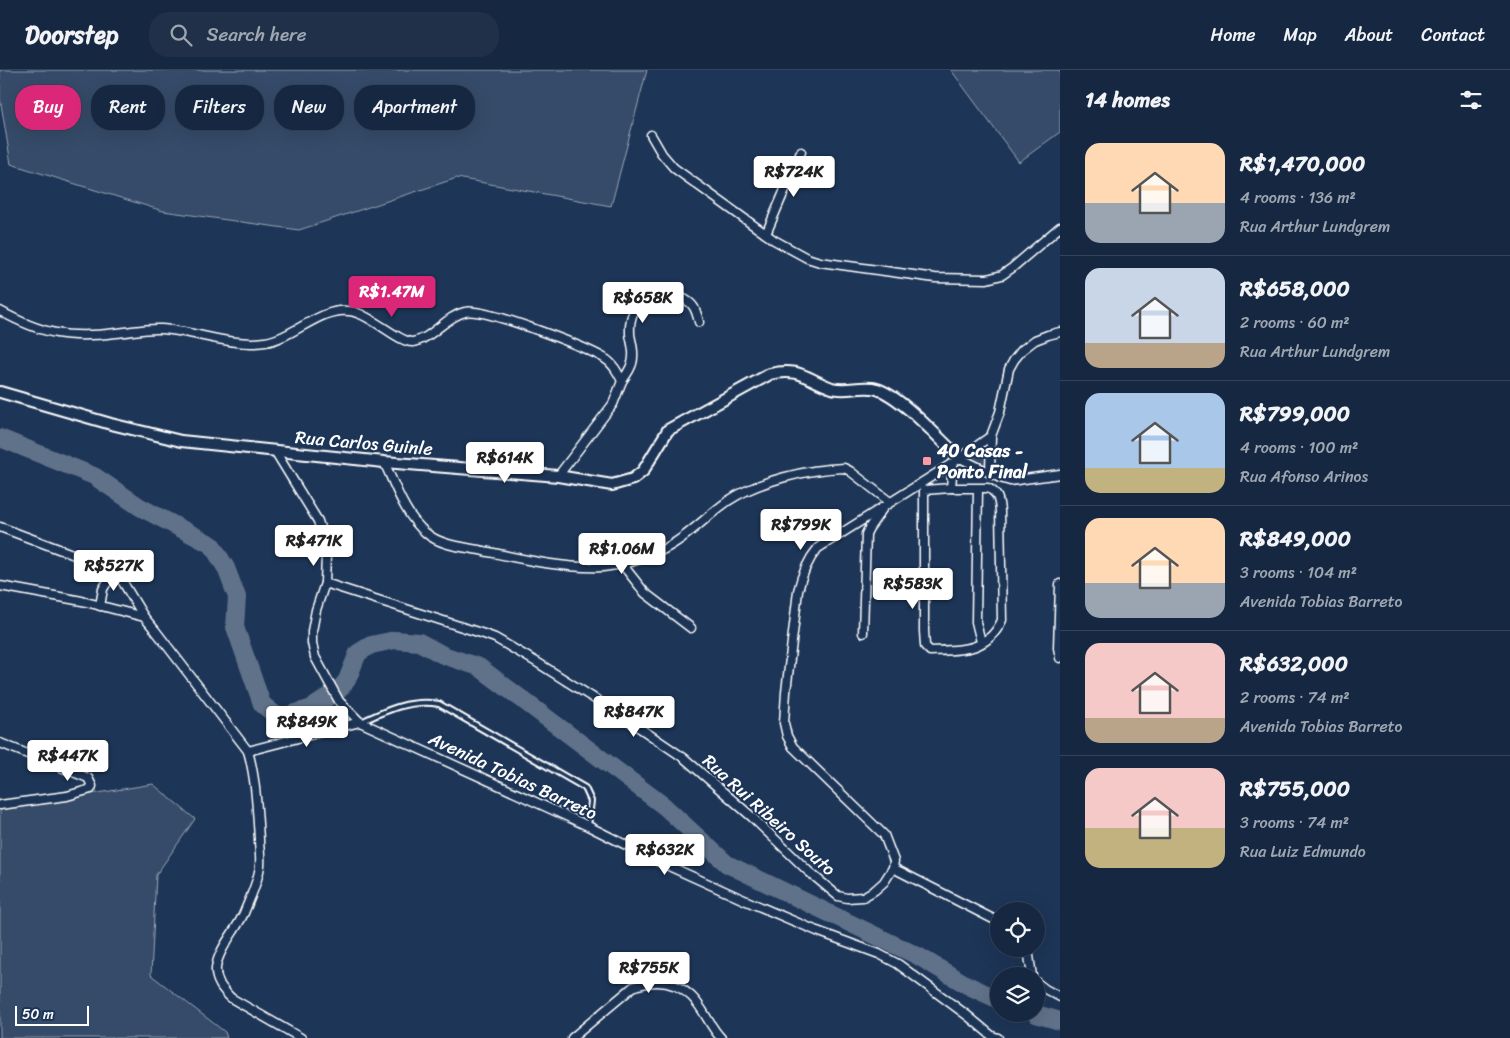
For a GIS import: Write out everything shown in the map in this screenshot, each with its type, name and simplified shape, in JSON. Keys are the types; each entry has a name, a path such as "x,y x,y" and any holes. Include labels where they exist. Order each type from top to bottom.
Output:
{"street":[{"path":"651,135 662,154 674,168 766,234 801,255 820,262 935,278 987,279 1002,275 1012,268 1060,227"},
{"path":"766,234 801,152"},
{"path":"558,476 613,404 622,382 630,370 634,358 630,334 635,308 642,301 660,296 675,295 688,301 694,307 699,322"},
{"path":"0,311 24,324 42,331 58,334 86,337 144,329 161,329 251,342 266,342 295,331 331,313 349,311 366,316 404,340 413,342 429,334 458,314 474,311 510,321 570,343 606,359 617,371 622,382"},
{"path":"990,472 991,436 1000,412 1009,369 1022,350 1035,340 1060,332"},
{"name":"Rua Carlos Guinle","path":"0,392 112,424 181,440 384,462 558,476 612,485 633,478 643,471 668,430 750,383 784,370 803,374 834,389 870,388 886,393 905,407 956,460"},
{"path":"990,917 893,868 894,861 884,835 793,747 787,736 784,723 798,591 801,576 808,560 818,548 991,436"},
{"name":"Avenida Tobias Barreto","path":"275,451 318,521 326,555 326,584 314,620 312,637 315,657 339,701 360,722 742,899 817,931 879,954 898,964 968,1016 994,1038"},
{"path":"956,460 1010,481 1060,474"},
{"path":"951,488 956,460"},
{"path":"384,462 413,519 426,534 450,544 532,560 577,566 603,567 642,559 672,545 728,501 743,492 755,486 790,476 844,468 888,503"},
{"path":"988,488 994,491 999,500 1002,620 994,636 965,650 930,651 925,646 924,490 978,489 988,488"},
{"path":"978,489 976,612 977,629 981,642"},
{"path":"863,633 866,534 888,503"},
{"path":"0,527 88,560 121,579 144,617 248,751 254,772 260,866 252,894 239,925 222,952 216,968 218,980 231,998 301,1038"},
{"path":"622,564 645,593 691,628"},
{"path":"100,606 103,589 113,573"},
{"name":"Rua Rui Ribeiro Souto","path":"326,584 495,638 538,663 684,758 838,896 847,898 863,897 884,882 893,868"},
{"path":"1060,584 1058,648 1060,658"},
{"path":"0,586 144,617"},
{"path":"248,751 360,722"},
{"path":"0,743 88,778 92,786 91,789 76,795 0,805"},
{"path":"572,1038 632,987 643,983 656,982 669,983 692,997 721,1038"},
{"path":"1045,989 1060,997"}],"lane":[{"path":"360,722 405,704 417,702 440,704 585,788 592,801 588,826"}],"shaded area":[{"path":"0,70 647,70 611,206 457,178 299,230 163,211 11,164 0,98"},
{"path":"951,70 1060,70 1060,132 1019,162"},
{"path":"988,443 985,466 965,458"},
{"path":"153,784 195,819 156,875 151,975 225,1032 227,1038 0,1038 0,809"}],"waterway":[{"path":"0,438 94,476 140,507 212,545 226,568 237,597 235,627 262,704 279,718 312,708 340,689 347,680 358,653 371,645 395,640 419,642 443,655 479,667 664,806 727,864 918,956 967,985 990,996"},
{"path":"1045,1017 1060,1021"}],"place":[{"name":"40 Casas - Ponto Final","path":"927,461"}]}
